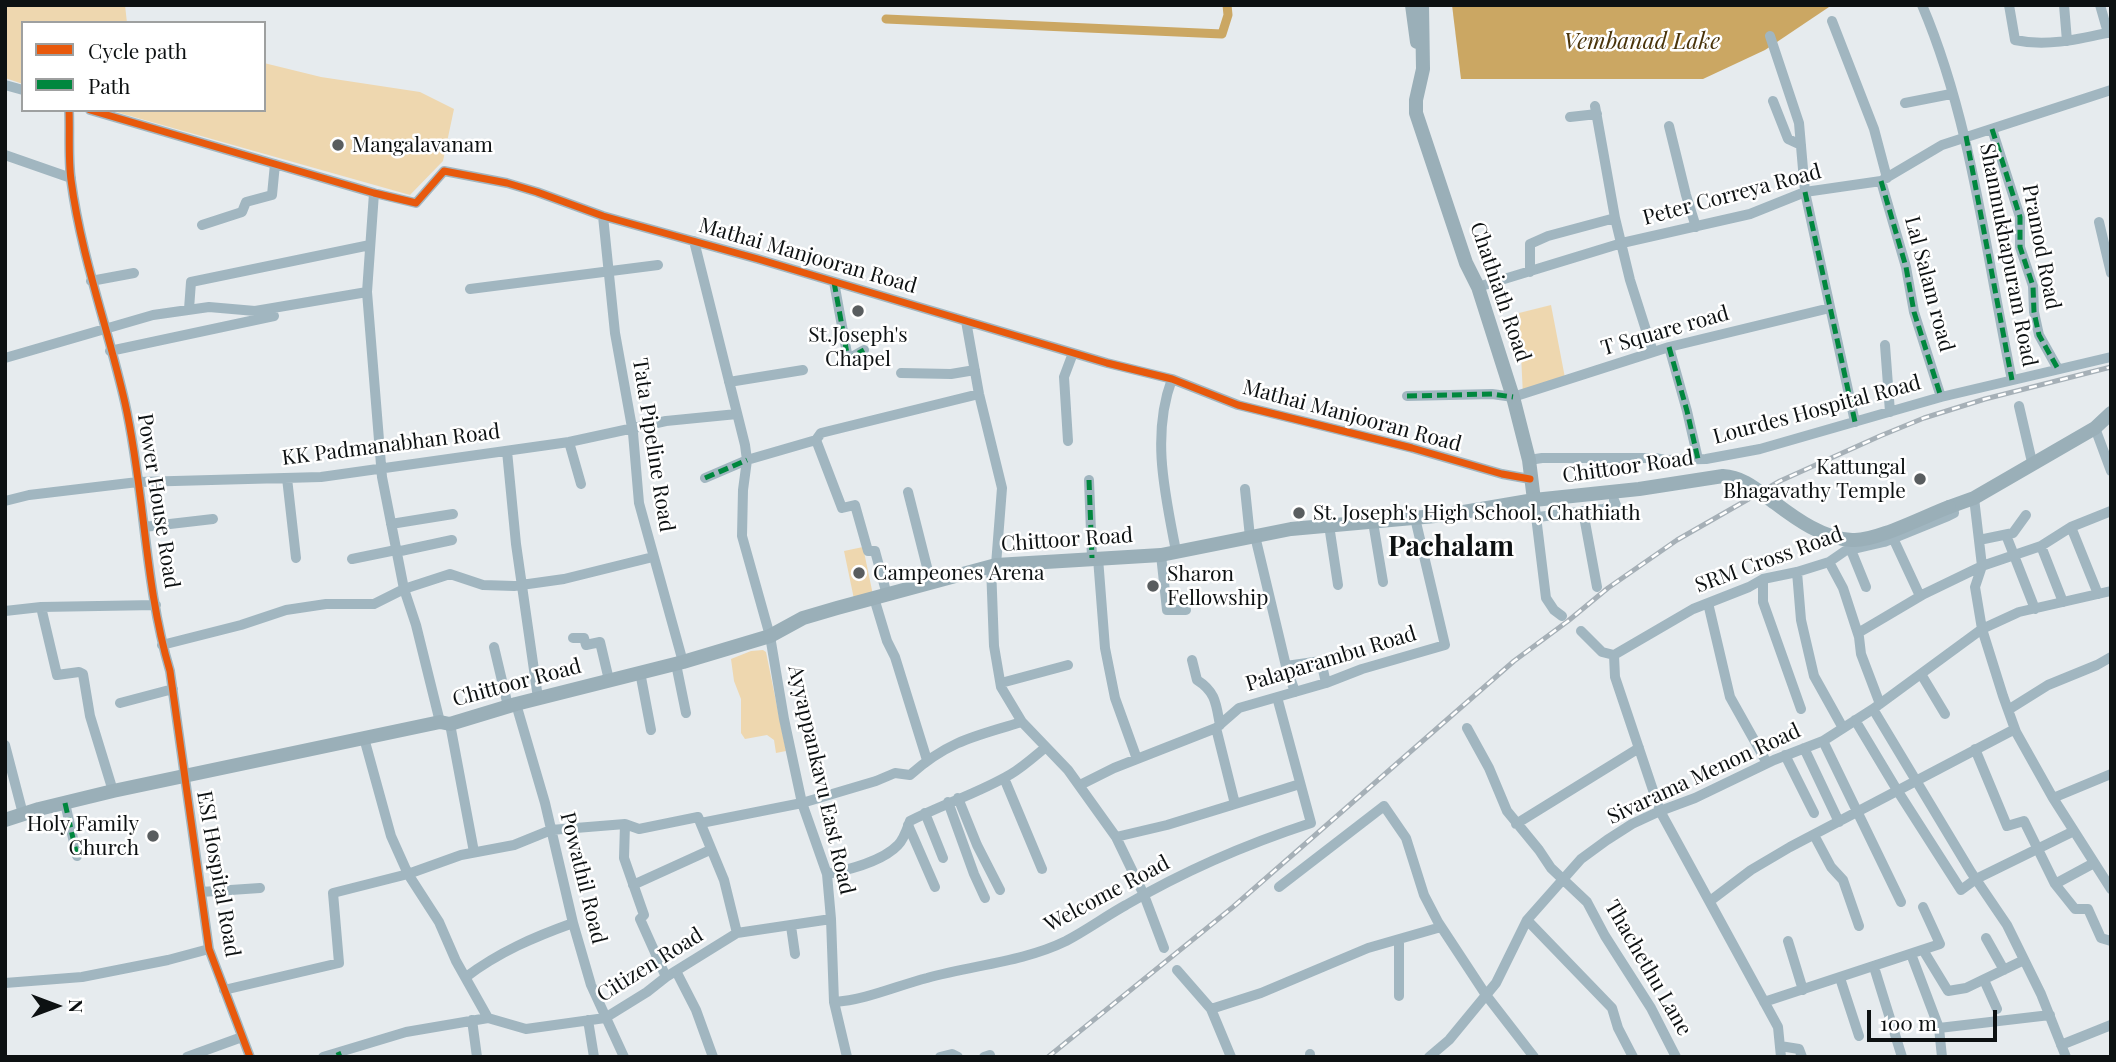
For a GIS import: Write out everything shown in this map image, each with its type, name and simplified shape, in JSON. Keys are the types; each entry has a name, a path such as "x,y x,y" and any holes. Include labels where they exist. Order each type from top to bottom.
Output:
{"main road":[{"path":"1412,5 1415,39 1422,49"},
{"path":"1422,5 1422,49"},
{"name":"Chathiath Road","path":"1422,49 1423,69 1416,113 1466,263 1478,287 1513,397 1529,460 1534,500"},
{"name":"Chittoor Road","path":"5,820 113,791 445,723 680,663 770,636 803,618 993,566 1161,555 1290,529 1415,518 1723,476 1734,476 1799,520 1830,535 1852,541 1873,537 1974,498 2095,428 2111,413"}],"street":[{"name":"Shanmukhapuram Road","path":"1922,5 1938,42 1951,94 1966,136 1993,293 2012,380"},
{"path":"2009,5 2015,40 2035,44 2109,33 2104,10"},
{"path":"2064,5 2067,41"},
{"name":"Lal Salam road","path":"1832,21 1874,129 1914,312 1941,397"},
{"path":"1770,36 1799,123 1805,192 1855,422"},
{"name":"Peter Correya Road","path":"1478,287 1622,243 1750,214 1805,192 1884,179 1942,145 2111,90"},
{"path":"1905,103 1951,94"},
{"path":"1773,101 1788,139 1801,145"},
{"path":"1570,117 1596,110 1615,218 1630,280 1653,352"},
{"name":"Power House Road","path":"69,112 71,178 91,281 125,404 162,645 173,689 184,776"},
{"name":"Mathai Manjooran Road","path":"97,112 416,203 444,171 517,186 603,216 1073,353 1172,379 1238,405 1530,479"},
{"path":"1670,126 1672,144 1696,226"},
{"name":"Pramod Road","path":"1992,129 2020,217 2020,247 2033,286 2034,312 2039,335 2059,369"},
{"path":"5,155 71,178"},
{"path":"202,225 242,212 246,202 272,195 275,164"},
{"path":"374,193 367,292 381,472 404,589 445,723 474,852"},
{"name":"Tata Pipeline Road","path":"603,216 615,333 632,428 639,503 680,663 686,713"},
{"path":"1530,272 1530,244 1548,236 1615,218"},
{"path":"2099,222 2111,273"},
{"name":"Ayyappankavu East Road","path":"695,241 747,460 742,536 770,636 802,803 827,874 834,1002 848,1057"},
{"path":"188,309 191,282 370,245"},
{"path":"470,289 658,265"},
{"path":"91,281 134,272"},
{"path":"834,282 848,359 864,351"},
{"path":"110,351 367,292"},
{"path":"5,358 103,328 188,309 209,307 270,313"},
{"name":"T Square road","path":"1513,397 1669,347 1830,308"},
{"path":"966,321 979,394 1002,488 993,566 994,646 1001,683 1022,722 1080,785 1116,837 1144,895 1164,948"},
{"path":"1885,345 1890,412"},
{"path":"1669,347 1688,411 1698,458"},
{"path":"1068,441 1064,377 1073,353"},
{"name":"Lourdes Hospital Road","path":"1529,460 1665,460 1760,449 1941,397 2111,357"},
{"path":"729,382 803,370"},
{"path":"901,373 975,370"},
{"path":"1172,379 1161,423 1161,446 1164,484 1176,551"},
{"path":"705,478 747,460 816,440 821,433 979,394"},
{"path":"1407,396 1492,394 1513,397"},
{"path":"2019,406 2032,463"},
{"name":"KK Padmanabhan Road","path":"5,501 29,495 138,482 321,477 381,472 569,442 666,421 737,414"},
{"path":"2095,428 2111,471"},
{"path":"816,440 842,508 855,505 867,551 875,551 887,641 895,657 927,760"},
{"path":"569,442 581,484"},
{"path":"507,451 538,698"},
{"path":"286,478 296,558"},
{"path":"1089,480 1105,648 1115,698 1137,759"},
{"path":"1244,489 1253,536 1295,692"},
{"path":"908,492 931,583"},
{"path":"1974,498 1982,566 1975,587 1982,629 2008,710 2015,729 2053,799 2109,882"},
{"path":"1534,500 1546,598 1562,616"},
{"path":"1538,517 1610,508 1616,505 1615,500"},
{"name":"SRM Cross Road","path":"1614,655 1693,608 1763,579 1829,562 1851,550 1893,538 1954,513 1951,506"},
{"path":"1583,511 1597,587"},
{"path":"1857,633 1920,596 1982,566 2041,547 2071,527 2111,511"},
{"path":"391,524 453,514"},
{"path":"1979,540 2013,533 2026,515"},
{"name":"Palaparambu Road","path":"1080,785 1218,726 1239,708 1445,645 1415,518"},
{"path":"144,527 213,519"},
{"path":"1373,522 1383,582"},
{"path":"1329,525 1338,585"},
{"path":"2071,527 2098,594"},
{"path":"2006,535 2035,609"},
{"path":"1893,538 1920,596"},
{"path":"352,559 452,540"},
{"path":"2041,547 2063,602"},
{"path":"1851,550 1866,587"},
{"path":"1161,555 1167,610 1186,610"},
{"path":"162,645 241,625 286,610 326,604 374,604 404,589 450,574 483,585 522,585 564,579 653,557"},
{"path":"1829,562 1843,588 1877,706 1916,779 2007,925 2050,1015 2066,1057"},
{"path":"1797,572 1801,620 1814,676 1843,728"},
{"path":"1763,579 1762,602 1801,709"},
{"name":"Sivarama Menon Road","path":"1429,1057 1470,1017 1496,984 1527,920 1581,859 1608,840 1632,824 1660,811 1695,798 1784,755 1823,741 1877,706 1982,629 2020,612 2111,591"},
{"path":"1708,603 1731,698 1766,763"},
{"path":"5,611 41,607 156,605"},
{"path":"41,607 57,675 79,672 83,674 90,716 113,791"},
{"path":"1581,631 1602,652 1614,655 1615,677 1660,811 1778,1027 1781,1051 1798,1049 1802,1057"},
{"path":"573,638 584,638 589,646 600,642 609,680"},
{"name":"Powathil Road","path":"494,647 551,830 591,985 624,1057"},
{"path":"2008,710 2053,682 2111,657"},
{"path":"1192,660 1197,680 1206,685 1215,699 1218,726 1235,804"},
{"path":"1286,666 1321,661 1326,683"},
{"path":"1001,683 1068,665"},
{"path":"640,672 651,730"},
{"path":"1921,674 1945,715"},
{"path":"120,703 173,689"},
{"path":"1116,837 1167,825 1300,784 1277,697"},
{"path":"1855,720 1961,890 1976,879 2074,831"},
{"path":"701,823 802,803 895,773 909,775 927,760 966,738 1022,722"},
{"name":"Thachethu Lane","path":"1467,728 1489,768 1507,811 1562,880 1587,902 1605,936 1651,1008 1676,1057"},
{"path":"1710,901 1751,870 1916,779 2015,729"},
{"path":"323,1057 339,1055 406,1032 488,1018 439,922 408,874 391,836 364,738"},
{"path":"1823,741 1901,902"},
{"path":"5,745 23,814"},
{"path":"827,874 847,870 887,855 901,843 910,821 990,786 1046,747"},
{"path":"1516,824 1639,748"},
{"path":"1804,748 1839,822"},
{"path":"1975,749 2007,826 2024,821 2055,884 2075,909 2088,909 2101,938 2111,941"},
{"path":"1784,755 1814,813"},
{"path":"2053,799 2111,774"},
{"name":"ESI Hospital Road","path":"184,776 209,949 250,1057"},
{"path":"1004,778 1042,869"},
{"name":"Welcome Road","path":"834,1002 849,1001 930,977 1009,960 1065,942 1144,895 1262,839 1311,823 1300,784"},
{"path":"953,800 1000,890"},
{"path":"953,800 974,874 985,898"},
{"path":"65,803 77,856"},
{"path":"1279,887 1384,806 1406,838 1424,895 1441,927 1486,995 1534,1057"},
{"path":"925,813 943,858"},
{"path":"224,990 339,964 333,892 408,874 474,852 514,845 551,830 625,824 639,829 698,817 724,880 737,933"},
{"path":"625,824 624,858 645,915 640,919 671,974 696,1010 713,1057"},
{"path":"908,825 935,887"},
{"path":"1814,835 1831,867 1843,880 1859,926"},
{"path":"633,886 710,850"},
{"path":"2055,884 2094,863"},
{"path":"201,891 260,888"},
{"path":"1764,1002 1940,944 1923,907"},
{"name":"Citizen Road","path":"488,1018 526,1029 605,1018 737,933 831,919"},
{"path":"1527,920 1612,1008 1618,1028 1633,1057"},
{"path":"466,977 523,942 573,923"},
{"path":"791,926 794,954"},
{"path":"1211,1009 1261,993 1368,948 1441,927"},
{"path":"1986,938 2004,970"},
{"path":"1399,940 1399,996"},
{"path":"1788,941 1803,990"},
{"path":"5,983 82,977 169,960 209,949"},
{"path":"1923,950 1948,990 1966,988 2024,960"},
{"path":"1911,954 1939,1028 1942,1057"},
{"path":"1874,967 1902,1057"},
{"path":"1177,970 1211,1009 1230,1055 1216,1057"},
{"path":"1840,978 1859,1037"},
{"path":"1984,980 1997,1009"},
{"path":"1939,1028 2050,1015"},
{"path":"472,1020 477,1057"},
{"path":"588,1020 593,1057"},
{"path":"2061,1045 2111,1025"},
{"path":"187,1057 242,1037"},
{"path":"1442,1046 1448,1057"},
{"path":"940,1057 952,1054 958,1057"}],"shaded area":[{"path":"5,5 125,5 127,21 21,21 21,83 5,78"},
{"name":"Mangalavanam","path":"266,63 321,77 420,92 454,109 443,161 410,195 116,112 266,112"},
{"path":"1551,305 1566,383 1523,396 1519,313"},
{"name":"Campeones Arena","path":"863,547 873,595 854,599 844,551"},
{"path":"751,651 766,652 786,751 776,753 774,740 767,735 745,739 741,733 741,699 734,681 731,659"}],"water":[{"name":"Vembanad Lake","path":"1452,5 1832,5 1765,50 1703,79 1461,79"}],"waterway":[{"path":"886,19 1222,34 1228,15 1227,5"}],"railway":[{"path":"1048,1057 1233,907 1514,661 1608,588 1677,540 1780,481 1924,418 1985,399 2111,367"}],"marked path":[{"path":"1992,129 2020,217 2020,247 2033,286 2034,312 2039,335 2058,369"},
{"path":"1966,136 2012,380"},
{"path":"1881,181 1906,267 1914,312 1941,397"},
{"path":"1805,192 1855,422"},
{"path":"834,282 848,359 864,350"},
{"path":"1669,347 1698,459"},
{"path":"1407,396 1492,394 1513,397"},
{"path":"705,478 747,460"},
{"path":"1089,480 1092,558"},
{"path":"65,803 77,856"},
{"path":"338,1052 340,1057"}],"cycle path":[{"path":"69,112 70,171 75,208 132,436 155,605 170,671 209,949 250,1057"},
{"path":"97,112 416,203 444,171 507,183 603,216 758,259 1107,363 1172,379 1238,405 1530,479"}],"place":[{"name":"Mangalavanam","path":"338,145"},
{"name":"St.Joseph's Chapel","path":"858,311"},
{"name":"Kattungal Bhagavathy Temple","path":"1920,479"},
{"name":"St. Joseph's High School, Chathiath","path":"1299,513"},
{"name":"Campeones Arena","path":"859,573"},
{"name":"Sharon Fellowship","path":"1153,586"},
{"name":"Holy Family Church","path":"153,836"}],"district":[{"name":"Pachalam","path":"1451,547"}]}
